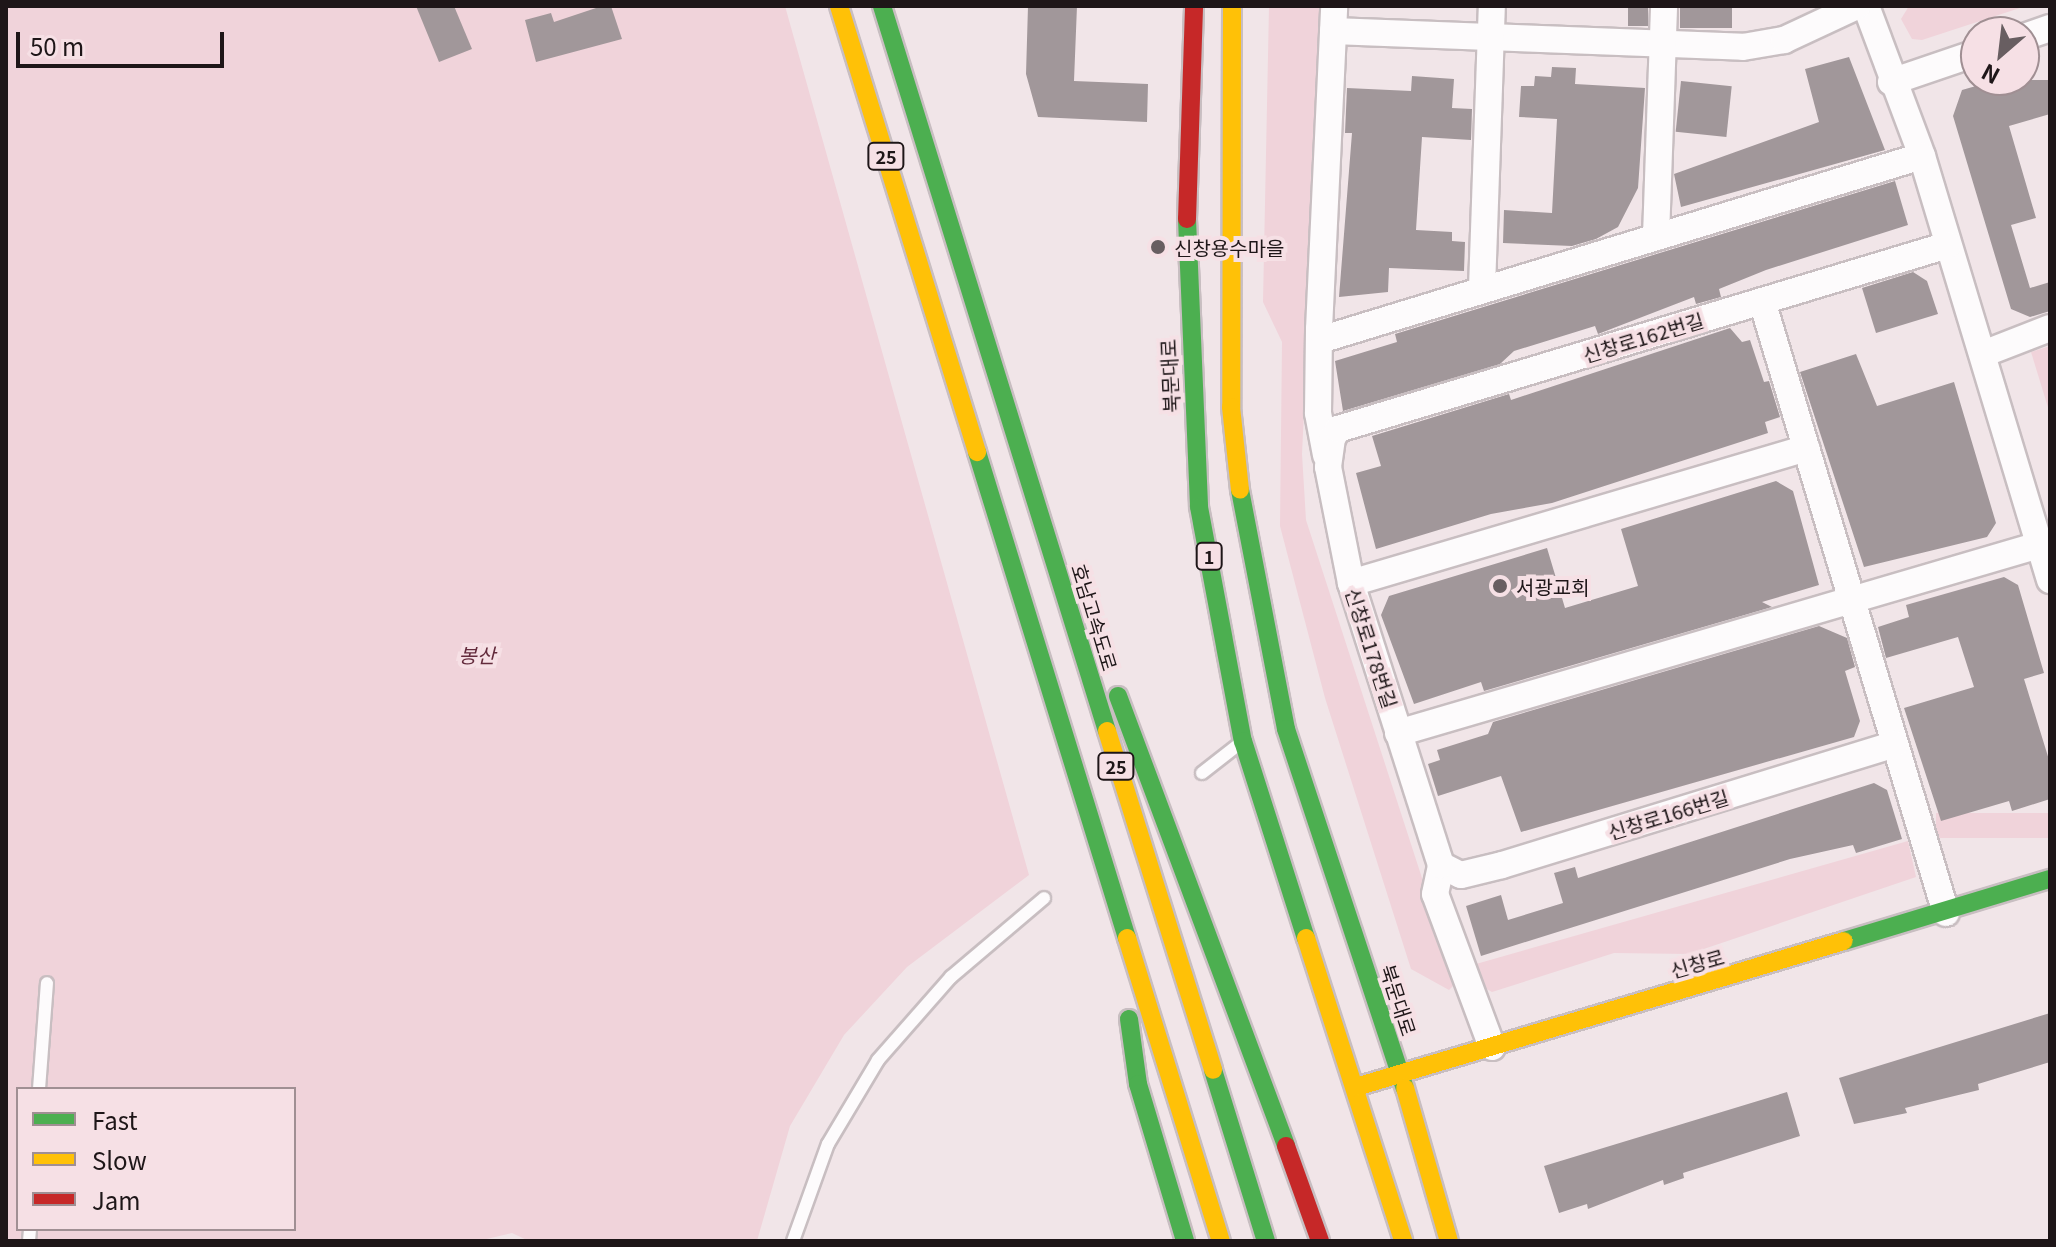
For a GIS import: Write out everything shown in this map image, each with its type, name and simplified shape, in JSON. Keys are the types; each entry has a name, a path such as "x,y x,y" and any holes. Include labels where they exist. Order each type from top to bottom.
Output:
{"main road":[{"name":"25","path":"839,6 1113,901 1221,1241"},
{"name":"호남고속도로","path":"882,6 1266,1241"},
{"name":"북문대로","path":"1194,6 1186,247 1190,390 1199,507 1250,739 1403,1241"},
{"name":"북문대로","path":"1232,6 1231,407 1245,529 1279,731 1401,1073 1449,1241"},
{"path":"1061,579 1141,744 1320,1241"},
{"name":"신창로","path":"1356,1087 1946,913 2050,879"},
{"path":"1113,901 1138,1084 1185,1241"}],"street":[{"path":"1482,288 1492,6"},
{"path":"1656,237 1664,6"},
{"path":"1334,19 1491,36 1743,47 1784,40 1857,6"},
{"path":"1866,6 1891,82 1922,156 2050,580"},
{"name":"신창로178번길","path":"1334,19 1320,340 1328,421 1326,455 1351,583 1441,865"},
{"path":"1891,82 1960,58"},
{"path":"1320,340 1922,156"},
{"name":"신창로162번길","path":"1328,421 1762,301 1948,245"},
{"path":"1762,301 1946,913"},
{"path":"1983,354 2050,328"},
{"path":"1351,583 1806,448"},
{"path":"1398,733 2039,545"},
{"name":"신창로166번길","path":"1441,865 1461,875 1502,865 1895,744"},
{"path":"1441,865 1435,894 1492,1047"}],"lane":[{"path":"1202,773 1250,739"},
{"path":"793,1241 828,1144 878,1060 951,977 1044,898"},
{"path":"39,1087 47,983"}],"green space":[{"name":"봉산","path":"6,6 785,6 1029,875 907,967 844,1035 790,1126 757,1241 529,1241 512,1233 478,1241 6,1241"},
{"path":"1269,6 1323,6 1302,454 1306,520 1456,983 1449,990 1411,969 1325,698 1280,526 1282,342 1263,302"},
{"path":"1909,6 2026,6 1995,16 1960,16 1960,28 1922,40 1912,39 1901,19"},
{"path":"2050,346 2050,414 2031,352"},
{"path":"1936,813 2050,813 2050,838 1936,838"},
{"path":"1908,841 1916,877 1689,954 1614,953 1492,992 1476,983 1469,966"}],"building":[{"path":"416,6 454,6 472,49 439,62"},
{"path":"602,6 611,6 622,39 536,62 525,20 551,13 554,22"},
{"path":"1028,6 1077,6 1074,81 1148,84 1147,122 1038,117 1026,74"},
{"path":"1628,6 1648,6 1648,26 1628,26"},
{"path":"1680,6 1732,6 1732,28 1680,28"},
{"path":"1849,57 1885,150 1681,207 1674,174 1819,122 1805,69"},
{"path":"1552,67 1576,68 1575,84 1645,88 1638,188 1618,227 1596,239 1572,246 1503,243 1504,210 1552,213 1557,119 1519,117 1521,86 1534,86 1535,76 1551,77"},
{"path":"1412,76 1454,79 1452,108 1472,109 1471,140 1422,137 1416,230 1452,232 1452,241 1465,242 1464,271 1389,268 1388,292 1339,297 1352,133 1345,133 1347,88 1411,91"},
{"path":"2040,80 2050,80 2050,114 2009,126 2036,218 2011,225 2030,288 2050,282 2050,311 2030,317 2011,309 1953,116 1960,96 2040,96"},
{"path":"1681,81 1732,86 1726,137 1676,132"},
{"path":"1895,181 1908,225 1766,270 1719,289 1721,297 1696,304 1694,297 1598,334 1595,326 1514,351 1500,364 1343,411 1335,361 1397,342 1395,334"},
{"path":"1913,272 1927,281 1938,314 1876,333 1862,288"},
{"path":"1730,328 1742,342 1750,340 1764,382 1769,381 1780,417 1765,422 1768,433 1552,503 1491,514 1376,549 1356,473 1381,466 1372,436 1509,394 1511,400"},
{"path":"1856,354 1877,406 1954,382 1996,523 1987,537 1864,567 1800,372"},
{"path":"1776,481 1793,491 1819,585 1762,602 1772,607 1484,691 1481,682 1414,704 1381,615 1389,596 1547,548 1565,608 1638,586 1621,529"},
{"path":"2004,577 2018,585 2044,673 2024,679 2050,763 2050,799 2012,811 2009,801 1941,821 1904,708 1974,687 1958,637 1886,658 1878,627 1909,617 1906,605"},
{"path":"1819,626 1847,638 1855,667 1845,671 1860,721 1854,737 1521,832 1501,776 1438,796 1428,764 1440,760 1437,750 1488,734 1493,722"},
{"path":"1874,783 1887,790 1902,839 1856,853 1853,845 1790,859 1481,956 1466,906 1501,895 1508,920 1563,903 1554,873 1575,867 1578,878"},
{"path":"2050,1013 2050,1062 1978,1084 1979,1090 1905,1108 1907,1113 1854,1124 1839,1078"},
{"path":"1787,1092 1800,1136 1683,1173 1684,1178 1664,1185 1663,1180 1588,1209 1587,1204 1559,1213 1544,1166"}],"traffic: fast":[{"path":"882,6 1107,731"},
{"path":"1187,219 1199,507 1243,741 1306,938"},
{"path":"977,452 1127,938"},
{"path":"1240,490 1286,729 1405,1088"},
{"path":"1118,696 1286,1146"},
{"path":"1844,941 2050,879"},
{"path":"1129,1019 1138,1084 1185,1241"},
{"path":"1213,1070 1266,1241"}],"traffic: slow":[{"path":"839,6 977,452"},
{"path":"1232,6 1231,407 1240,490"},
{"path":"1107,731 1213,1070"},
{"path":"1127,938 1221,1241"},
{"path":"1306,938 1403,1241"},
{"path":"1356,1087 1844,941"},
{"path":"1405,1088 1449,1241"}],"traffic: jam":[{"path":"1187,219 1194,6"},
{"path":"1286,1146 1320,1241"}],"place":[{"name":"신창용수마을","path":"1158,247"},
{"name":"서광교회","path":"1500,586"}]}
